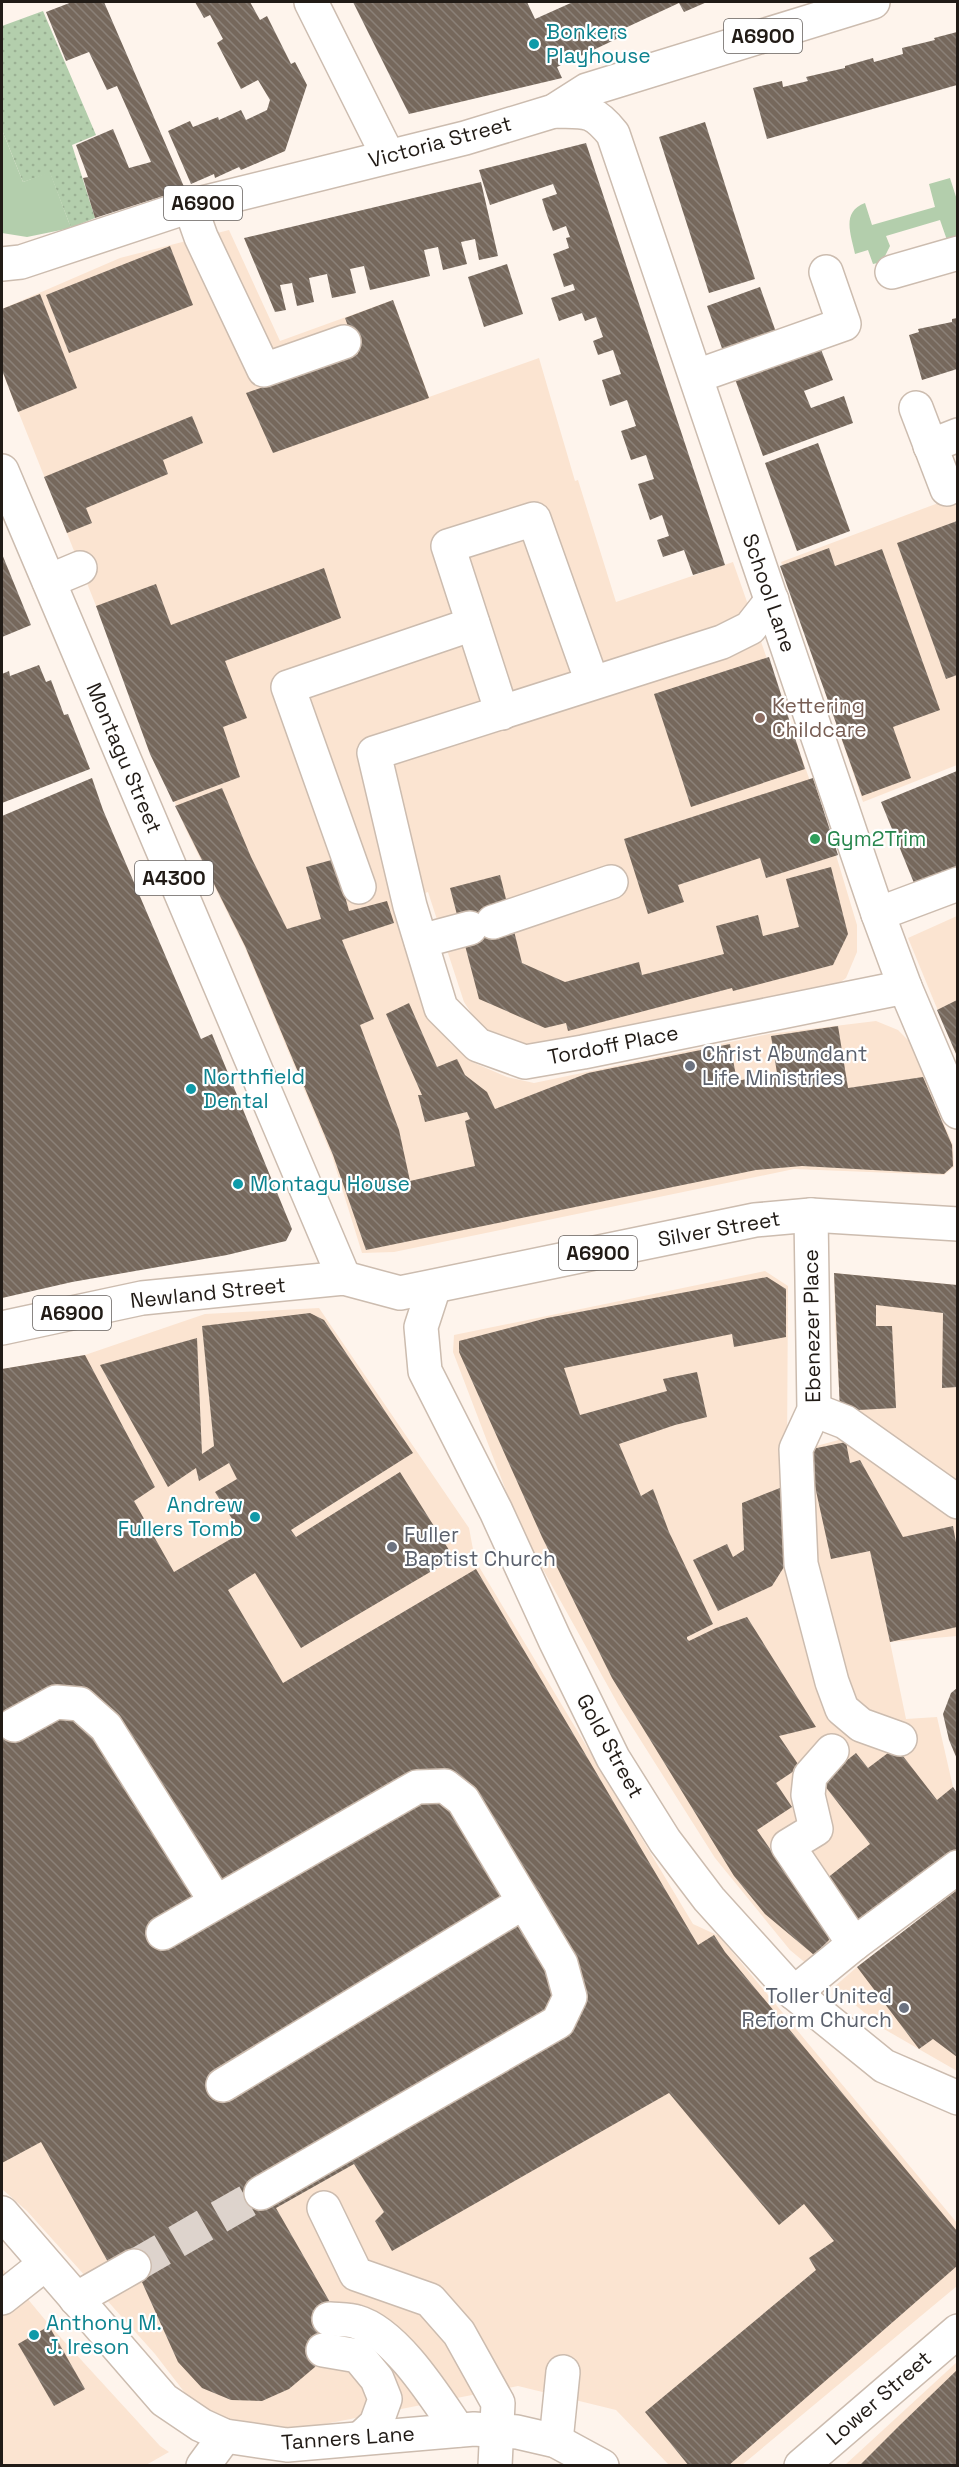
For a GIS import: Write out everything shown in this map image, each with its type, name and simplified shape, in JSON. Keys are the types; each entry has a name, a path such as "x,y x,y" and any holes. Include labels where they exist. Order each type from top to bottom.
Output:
{"street":[{"path":"311,2 388,156"},
{"name":"Victoria Street","path":"2,264 21,262 190,206 465,138 554,111 587,90 692,59 852,4"},
{"name":"School Lane","path":"554,111 589,112 600,119 613,134 878,914 905,987 957,1112"},
{"path":"190,206 201,237 264,370 344,342"},
{"path":"892,272 957,253"},
{"path":"697,376 844,324 826,272"},
{"path":"916,408 944,440 947,489"},
{"name":"Montagu Street","path":"2,471 344,1278"},
{"path":"592,682 534,519 448,546 502,712 722,642 750,628 772,600"},
{"path":"49,581 80,568"},
{"path":"359,886 288,687 473,624"},
{"name":"Tordoff Place","path":"502,712 374,753 410,906 441,1008 478,1045 525,1062 905,987"},
{"path":"421,941 481,925 611,882"},
{"path":"878,914 957,884"},
{"name":"Silver Street","path":"344,1278 399,1293 755,1220 811,1215 957,1224"},
{"name":"Ebenezer Place","path":"811,1215 814,1410 796,1449 801,1564 832,1682 842,1709 861,1725 900,1739"},
{"name":"Newland Street","path":"2,1328 142,1298 344,1278"},
{"name":"Gold Street","path":"434,1287 421,1327 425,1371 496,1511 613,1758 665,1841 709,1899 794,1993 884,2066 957,2098"},
{"path":"814,1410 845,1422 957,1502"},
{"path":"14,1725 56,1702 80,1704 106,1727 216,1902"},
{"path":"832,1751 810,1776 808,1795 816,1829 788,1846 854,1944"},
{"path":"163,1933 417,1787 445,1786 463,1800 561,1964 570,1997 558,2022 261,2193"},
{"path":"794,1993 854,1944 957,1867"},
{"path":"223,2085 524,1902"},
{"path":"324,2208 356,2274 430,2300 459,2333 498,2403 495,2466"},
{"name":"Tanners Lane","path":"2,2214 164,2400 201,2425 225,2436 286,2445 458,2430 495,2430 517,2432 556,2441 602,2466"},
{"path":"2,2298 45,2264"},
{"path":"76,2300 134,2266"},
{"path":"361,2438 376,2424 385,2399 377,2379 358,2356 326,2335 358,2322 383,2335 424,2380 458,2430"},
{"name":"Lower Street","path":"809,2459 957,2331"},
{"path":"556,2441 563,2372"},
{"path":"203,2466 225,2436"}],"shaded area":[{"path":"229,230 280,341 393,300 429,397 539,358 575,481 578,480 616,602 733,562 836,855 857,925 857,952 846,978 834,987 539,1050 500,1039 479,1025 464,1002 428,892 402,901 435,1022 450,1043 472,1062 507,1077 534,1083 769,1034 876,1021 898,1030 909,1041 953,1145 954,1167 944,1175 794,1169 394,1252 362,1253 332,1156 245,948 185,828 2,371 2,309 120,258"},
{"path":"957,496 957,765 863,802 781,562"},
{"path":"957,916 957,1057 908,938"},
{"path":"765,1271 788,1286 787,1454 842,1439 834,1273 957,1285 957,1636 890,1642 906,1719 937,1717 953,1787 957,1793 957,1849 808,1965 790,1950 715,1858 619,1706 521,1530 453,1352 454,1335"},
{"path":"319,1308 469,1528 475,1560 693,1924 719,1936 957,2223 957,2286 742,2465 669,2465 616,2410 518,2386 310,2427 271,2432 202,2415 155,2354 27,2211 2,2189 2,1369 85,1355 205,1314"},
{"path":"957,1890 957,2071 884,2029 834,1987"},
{"path":"2,2268 51,2327 160,2446 169,2452 146,2465 2,2465"},
{"path":"957,2362 957,2465 845,2465"}],"green space":[{"path":"43,11 96,135 72,145 95,218 71,228 50,173 23,182 2,130 2,26"},
{"path":"2,130 23,182 50,172 71,228 27,237 2,233"},
{"path":"950,178 957,200 957,240 948,243 940,220 886,236 890,246 882,262 873,264 868,250 855,254 850,218 858,207 865,203 872,225 935,207 929,184"}],"building":[{"path":"72,2 104,2 185,189 95,218 83,178 88,177 76,145 113,129 129,168 151,162 117,86 107,90 89,52 66,61 46,12"},
{"path":"195,2 250,2 260,20 267,16 291,64 295,62 307,85 285,151 241,170 239,167 215,178 214,174 191,184 168,131 190,121 193,127 218,117 219,120 241,110 246,120 267,110 270,100 258,80 241,89 217,43 223,39 210,15 204,18"},
{"path":"353,2 527,2 535,19 573,2 707,2 684,12 679,3 623,29 625,35 557,67 562,78 409,114"},
{"path":"957,32 957,85 767,139 753,88 782,81 783,87 808,81 806,77 845,68 845,66 873,58 874,62 903,54 902,48"},
{"path":"705,122 755,279 709,293 659,137"},
{"path":"586,143 725,565 693,575 684,550 663,557 657,540 669,536 662,515 650,520 638,484 654,479 646,455 631,460 621,431 636,426 627,400 610,406 602,380 621,374 613,350 598,355 593,341 603,337 596,317 585,321 582,313 559,321 551,298 575,290 573,284 564,287 553,254 569,248 566,238 570,237 566,226 553,231 547,215 542,199 557,194 553,184 490,205 479,170"},
{"path":"481,182 498,256 479,260 475,239 461,242 467,264 443,270 438,247 424,250 430,276 370,290 364,266 350,269 356,293 332,298 327,274 309,278 314,302 297,306 292,283 280,285 286,310 275,312 244,238"},
{"path":"170,246 193,305 69,353 46,295"},
{"path":"507,264 523,314 484,327 468,277"},
{"path":"760,287 777,335 724,354 707,306"},
{"path":"40,294 77,388 18,412 2,370 2,309"},
{"path":"393,300 429,398 273,453 246,393 358,354 345,318"},
{"path":"957,318 957,369 922,380 909,335 919,332 918,329 952,322 952,319"},
{"path":"820,347 833,380 804,391 811,408 844,396 853,423 763,456 735,379"},
{"path":"192,416 203,443 163,460 168,474 86,508 92,523 67,533 44,477"},
{"path":"818,443 850,531 797,551 765,463"},
{"path":"957,521 957,675 946,679 897,543"},
{"path":"829,548 835,566 882,549 940,710 893,727 911,778 862,796 780,566"},
{"path":"2,554 31,625 2,637"},
{"path":"324,568 341,618 225,661 247,718 223,727 240,777 173,802 150,754 96,606 156,584 171,625"},
{"path":"769,657 805,769 691,807 654,694"},
{"path":"39,665 46,682 51,680 64,715 68,714 90,769 2,803 2,674 9,671 10,676"},
{"path":"957,771 957,866 914,883 881,802"},
{"path":"92,778 103,810 201,1039 212,1034 292,1229 286,1241 227,1255 72,1282 2,1298 2,816"},
{"path":"813,778 838,855 766,878 760,858 678,885 684,902 648,914 624,839"},
{"path":"222,788 251,857 287,929 321,919 306,867 335,859 349,911 387,901 394,923 342,940 374,1019 360,1025 399,1130 410,1181 475,1166 465,1121 470,1119 467,1112 425,1122 418,1095 422,1095 386,1014 409,1003 437,1067 457,1059 465,1075 487,1092 495,1109 588,1073 730,1044 737,1081 777,1073 771,1036 838,1026 848,1088 923,1077 952,1145 953,1166 944,1174 802,1166 756,1170 366,1250 333,1155 245,946 175,806"},
{"path":"831,867 848,934 833,965 733,991 732,988 568,1031 566,1023 545,1028 479,999 450,888 500,875 522,963 565,982 639,962 642,975 724,954 716,926 758,915 763,936 799,927 786,879"},
{"path":"957,1000 957,1056 937,1010"},
{"path":"834,1273 957,1285 957,1387 942,1388 943,1313 876,1305 876,1326 892,1326 896,1408 840,1411"},
{"path":"767,1277 786,1289 786,1337 734,1347 732,1334 564,1368 580,1415 667,1391 663,1379 697,1372 707,1417 619,1444 641,1496 653,1489 669,1532 713,1624 687,1639 689,1641 747,1617 816,1727 779,1736 800,1767 776,1783 792,1807 757,1830 828,1933 829,1940 814,1955 765,1914 734,1876 612,1678 542,1537 459,1352 459,1341 547,1318"},
{"path":"310,1313 324,1320 413,1453 291,1530 296,1537 400,1472 454,1558 301,1648 255,1573 228,1590 283,1683 476,1569 698,1945 714,1935 725,1952 957,2231 957,2266 728,2466 689,2466 645,2412 816,2270 809,2258 834,2241 804,2204 779,2225 669,2093 392,2251 375,2221 384,2212 354,2164 276,2208 331,2304 328,2337 315,2367 289,2389 262,2401 231,2400 202,2388 178,2362 132,2260 113,2271 41,2142 2,2163 2,1369 85,1355 155,1487 134,1501 174,1572 241,1533 215,1492 237,1479 229,1463 199,1481 196,1468 168,1487 100,1365 197,1338 202,1454 214,1446 202,1326"},
{"path":"846,1442 850,1463 860,1460 903,1537 953,1526 957,1548 957,1627 890,1642 870,1551 831,1559 807,1450"},
{"path":"785,1486 789,1559 772,1586 718,1611 693,1560 727,1544 733,1557 744,1550 742,1503"},
{"path":"957,1688 957,1759 949,1740 943,1714 951,1693"},
{"path":"896,1747 937,1800 953,1787 957,1793 957,1849 851,1931 826,1879 870,1844 821,1781 856,1753 868,1768"},
{"path":"957,1890 957,2057 933,2039 919,2049 857,1967"},
{"path":"49,2326 85,2389 54,2406 18,2344"},
{"path":"957,2370 957,2466 859,2466 901,2424"}],"tunnel":[{"path":"134,2266 261,2193"}],"place":[{"name":"Bonkers Playhouse","path":"534,44"},
{"name":"Kettering Childcare","path":"760,718"},
{"name":"Gym2Trim","path":"815,839"},
{"name":"Christ Abundant Life Ministries","path":"690,1066"},
{"name":"Northfield Dental","path":"191,1089"},
{"name":"Montagu House","path":"238,1184"},
{"name":"Andrew Fullers Tomb","path":"255,1517"},
{"name":"Fuller Baptist Church","path":"392,1547"},
{"name":"Toller United Reform Church","path":"904,2008"},
{"name":"Anthony M. J. Ireson","path":"34,2335"}]}
